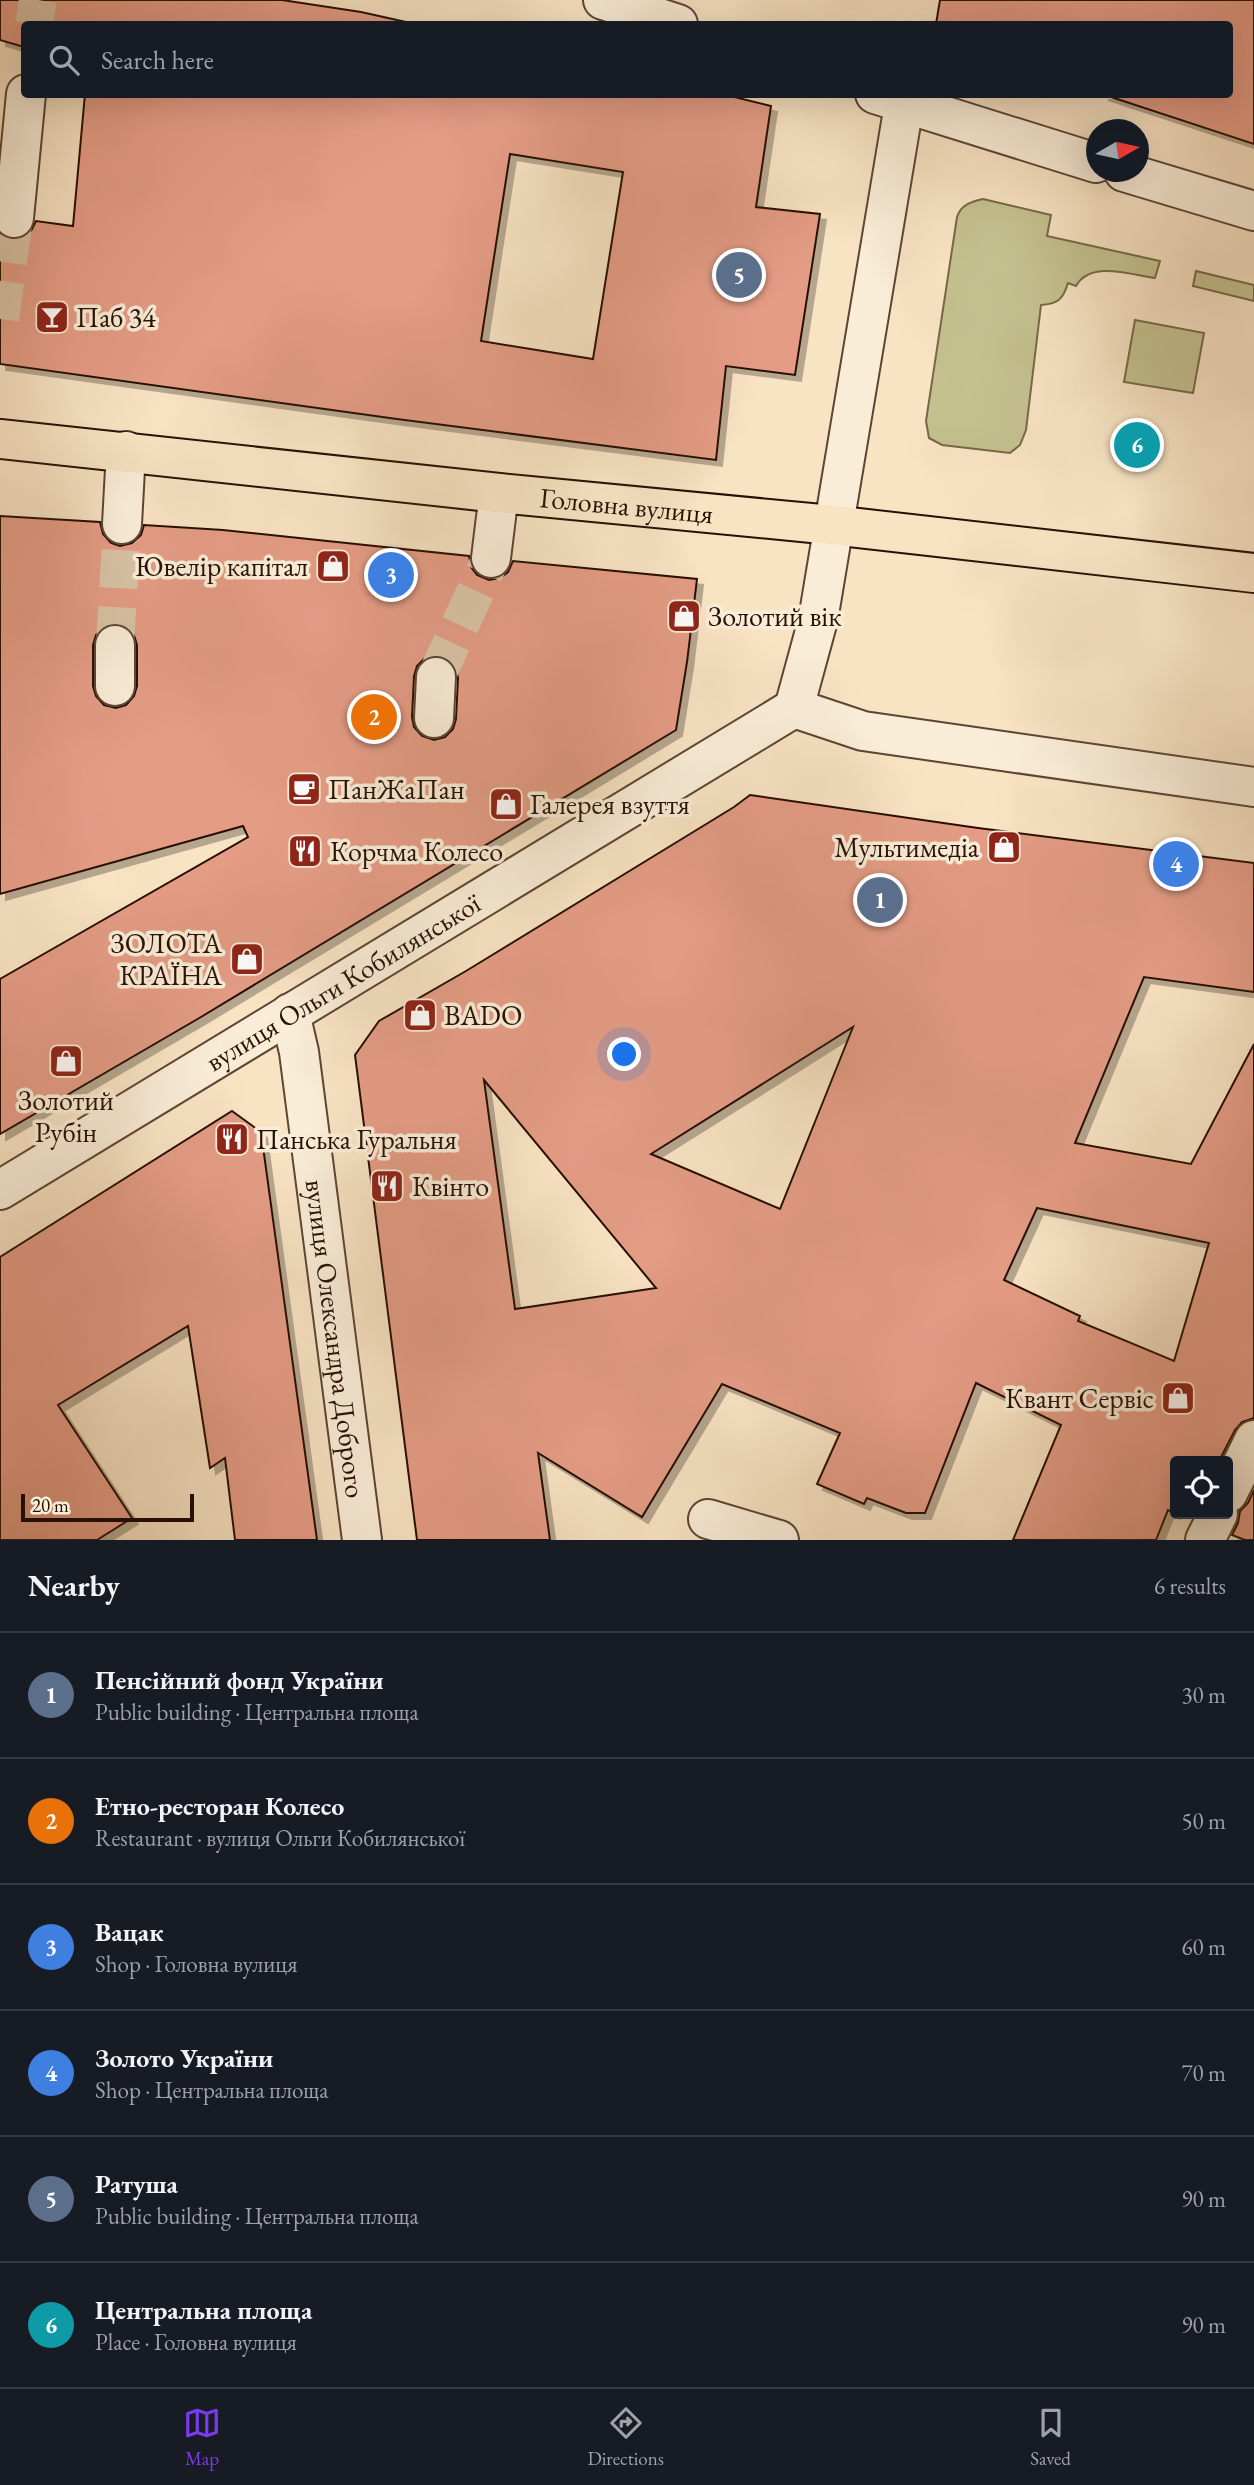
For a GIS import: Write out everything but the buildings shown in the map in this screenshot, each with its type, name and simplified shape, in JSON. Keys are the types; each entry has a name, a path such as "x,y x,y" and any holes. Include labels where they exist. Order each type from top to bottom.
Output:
{"main road":[{"name":"Головна вулиця","path":"0,439 499,494 832,525 1254,573"}],"street":[{"path":"619,2 670,21"},
{"path":"14,218 26,98"},
{"path":"1086,160 889,100 818,620 794,708 863,732 1254,787"},
{"path":"1149,180 1254,211"},
{"path":"122,524 126,451"},
{"path":"491,558 499,494"},
{"path":"115,645 115,686"},
{"path":"434,718 436,677"},
{"name":"вулиця Ольги Кобилянської","path":"0,1190 794,708"},
{"name":"вулиця Олександра Доброго","path":"290,1013 299,1052 362,1540"},
{"path":"1233,1483 1254,1440"},
{"path":"708,1519 779,1540"},
{"path":"1205,1540 1215,1519"}],"shaded area":[{"path":"983,199 1051,215 1047,236 1160,261 1155,278 1112,271 1091,273 1076,286 1068,283 1059,300 1041,305 1026,430 1020,445 1010,453 942,445 929,438 926,421 957,217 967,205"},
{"path":"1196,271 1254,285 1254,301 1193,286"},
{"path":"1135,320 1204,333 1193,393 1124,382"}],"tunnel":[{"path":"34,21 38,0"},
{"path":"0,319 14,218"},
{"path":"115,645 122,524"},
{"path":"436,677 491,558"}],"place":[{"name":"Ратуша","path":"739,275"},
{"name":"Паб 34","path":"52,317"},
{"name":"Центральна площа","path":"1137,445"},
{"name":"Ювелір капітал","path":"333,566"},
{"name":"Вацак","path":"391,575"},
{"name":"Золотий вік","path":"684,616"},
{"name":"Етно-ресторан Колесо","path":"374,717"},
{"name":"ПанЖаПан","path":"304,789"},
{"name":"Галерея взуття","path":"506,804"},
{"name":"Мультимедіа","path":"1004,847"},
{"name":"Корчма Колесо","path":"305,851"},
{"name":"Золото України","path":"1176,864"},
{"name":"Пенсійний фонд України","path":"880,900"},
{"name":"ЗОЛОТА КРАЇНА","path":"247,959"},
{"name":"BADO","path":"420,1015"},
{"name":"Золотий Рубін","path":"66,1061"},
{"name":"Панська Гуральня","path":"232,1139"},
{"name":"Квінто","path":"387,1186"},
{"name":"Квант Сервіс","path":"1178,1398"}]}
